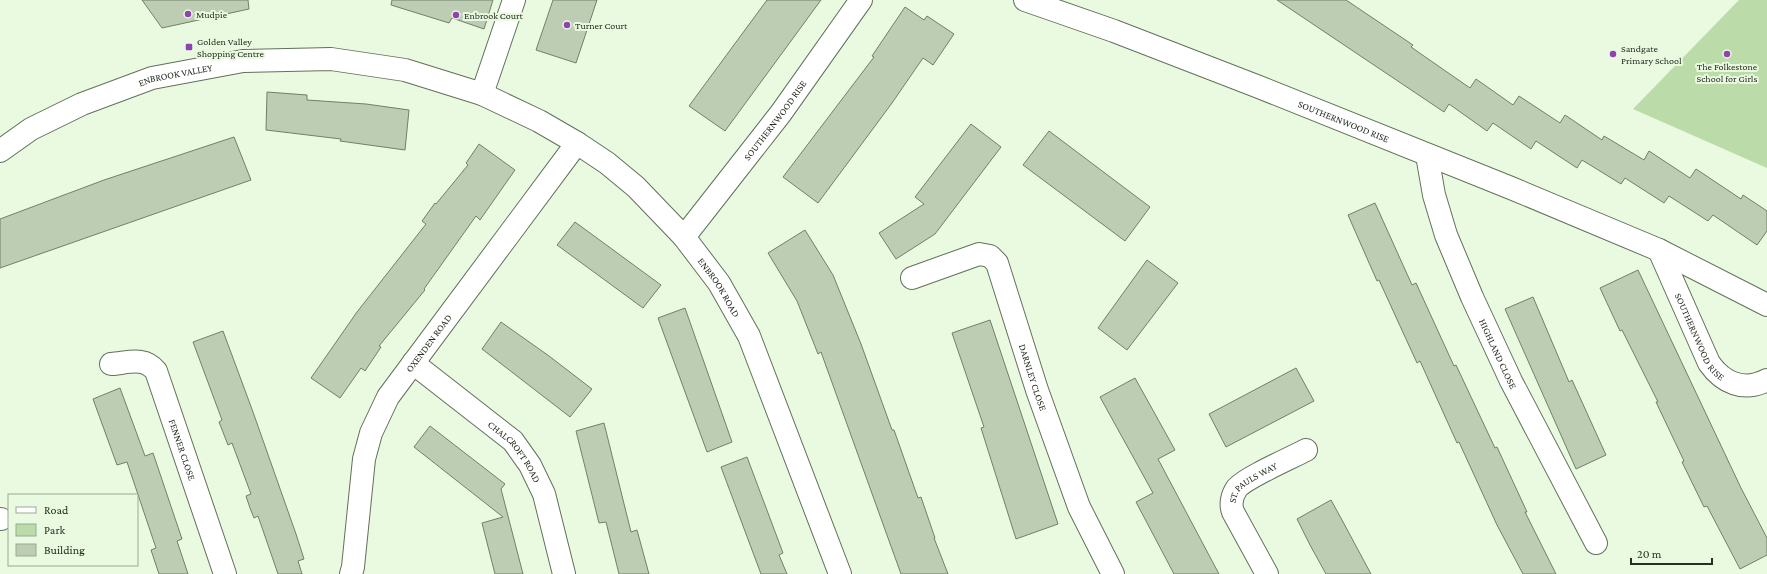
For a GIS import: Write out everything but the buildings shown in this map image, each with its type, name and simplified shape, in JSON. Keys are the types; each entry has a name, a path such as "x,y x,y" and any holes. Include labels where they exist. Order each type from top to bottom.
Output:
{"street":[{"path":"482,94 514,0"},
{"name":"SOUTHERNWOOD RISE","path":"684,237 781,113 861,0"},
{"name":"SOUTHERNWOOD RISE","path":"1025,0 1149,45 1426,155 1659,250 1767,305"},
{"name":"ENBROOK VALLEY","path":"1,147 31,129 76,108 152,78 243,61 331,59 406,70 482,94"},
{"name":"ENBROOK ROAD","path":"482,94 539,121 577,142 607,163 636,187 684,237 719,283 749,336 840,574"},
{"name":"OXENDEN ROAD","path":"350,574 353,567 364,459 370,433 388,397 577,142"},
{"name":"HIGHLAND CLOSE","path":"1426,155 1434,195 1446,235 1472,297 1511,381 1596,543"},
{"name":"SOUTHERNWOOD RISE","path":"1659,250 1709,363 1714,370 1725,380 1740,385 1756,384 1767,380"},
{"name":"DARNLEY CLOSE","path":"912,278 979,254 990,256 997,263 1037,390 1079,507 1113,574"},
{"name":"FENNER CLOSE","path":"111,364 146,362 156,371 225,574"},
{"name":"CHALCROFT ROAD","path":"414,363 513,441 530,465 544,494 564,574"},
{"name":"ST. PAULS WAY","path":"1266,574 1233,512 1231,507 1232,497 1238,488 1247,481 1306,450"}],"green space":[{"name":"The Folkestone School for Girls","path":"1739,0 1767,0 1767,168 1633,109"}],"place":[{"name":"Mudpie","path":"188,14"},
{"name":"Enbrook Court","path":"456,15"},
{"name":"Turner Court","path":"567,25"},
{"name":"Golden Valley Shopping Centre","path":"189,47"},
{"name":"Sandgate Primary School","path":"1613,54"},
{"name":"The Folkestone School for Girls","path":"1727,54"}]}
